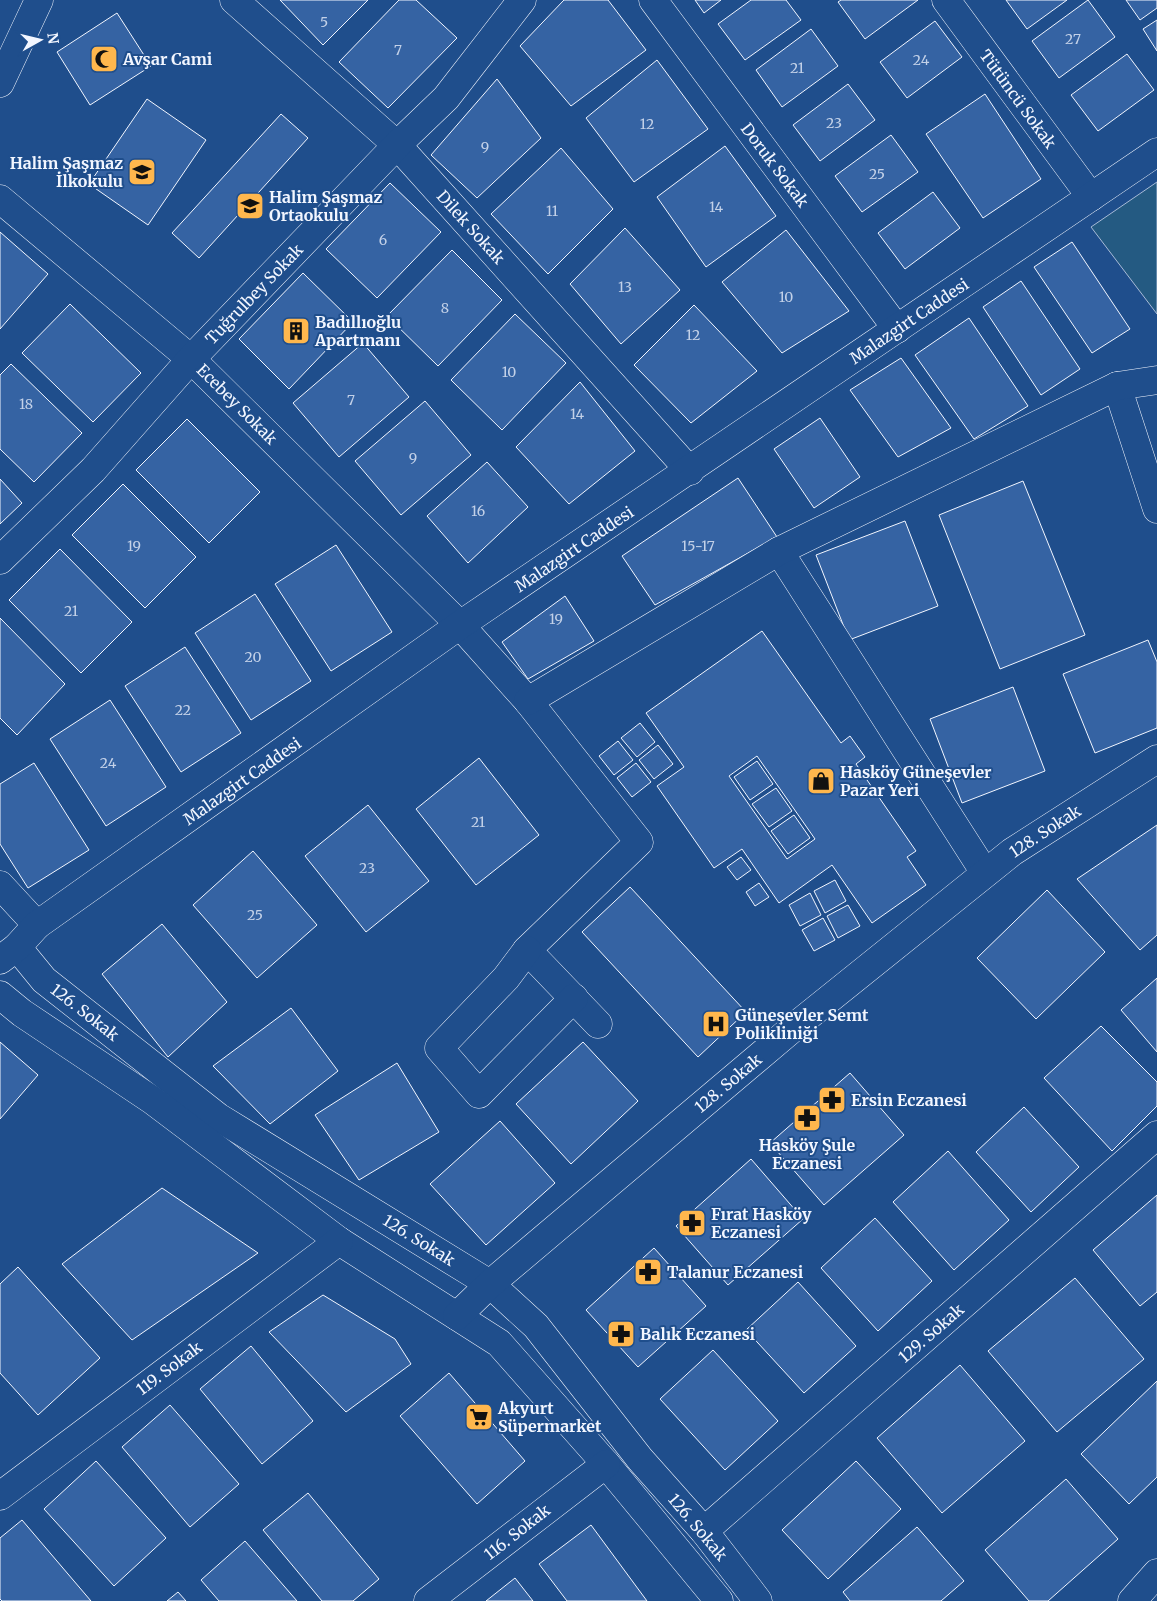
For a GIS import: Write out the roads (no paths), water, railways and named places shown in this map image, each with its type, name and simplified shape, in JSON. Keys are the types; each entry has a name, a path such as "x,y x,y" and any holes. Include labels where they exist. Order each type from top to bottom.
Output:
{"street":[{"path":"0,83 40,0"},
{"name":"Dilek Sokak","path":"234,0 397,145 690,471"},
{"name":"Tuğrulbey Sokak","path":"0,560 93,470 192,359 397,145 446,98 522,0"},
{"name":"Doruk Sokak","path":"653,0 897,329"},
{"name":"Tütüncü Sokak","path":"946,0 1090,197"},
{"name":"Malazgirt Caddesi","path":"8,953 37,925 460,625 690,471 1157,152"},
{"name":"Ecebey Sokak","path":"0,199 192,359 460,625 528,701 639,842 527,950"},
{"path":"528,701 779,551 1117,386 1157,380"},
{"path":"1117,386 1157,509"},
{"path":"779,551 985,873"},
{"name":"128. Sokak","path":"457,1316 490,1284 793,1028 985,873 1012,852 1157,759"},
{"path":"0,885 37,925"},
{"path":"574,998 479,1094 439,1048 506,978 527,950 574,998 598,1024"},
{"name":"126. Sokak","path":"8,953 218,1117 490,1284 536,1326 640,1459 704,1531 758,1601"},
{"name":"126. Sokak","path":"0,995 22,1013 152,1100 339,1240 499,1343 606,1464 719,1601"},
{"name":"129. Sokak","path":"704,1531 1157,1134"},
{"name":"119. Sokak","path":"0,1496 339,1240"},
{"name":"116. Sokak","path":"428,1601 606,1464"},
{"path":"1132,1601 1157,1573"}],"place":[{"name":"Avşar Cami","path":"104,59"},
{"name":"Halim Şaşmaz İlkokulu","path":"142,172"},
{"name":"Halim Şaşmaz Ortaokulu","path":"250,206"},
{"name":"Badıllıoğlu Apartmanı","path":"296,331"},
{"name":"Hasköy Güneşevler Pazar Yeri","path":"821,781"},
{"name":"Güneşevler Semt Polikliniği","path":"716,1024"},
{"name":"Ersin Eczanesi","path":"832,1100"},
{"name":"Hasköy Şule Eczanesi","path":"807,1118"},
{"name":"Fırat Hasköy Eczanesi","path":"692,1223"},
{"name":"Talanur Eczanesi","path":"648,1272"},
{"name":"Balık Eczanesi","path":"621,1334"},
{"name":"Akyurt Süpermarket","path":"479,1417"}]}
